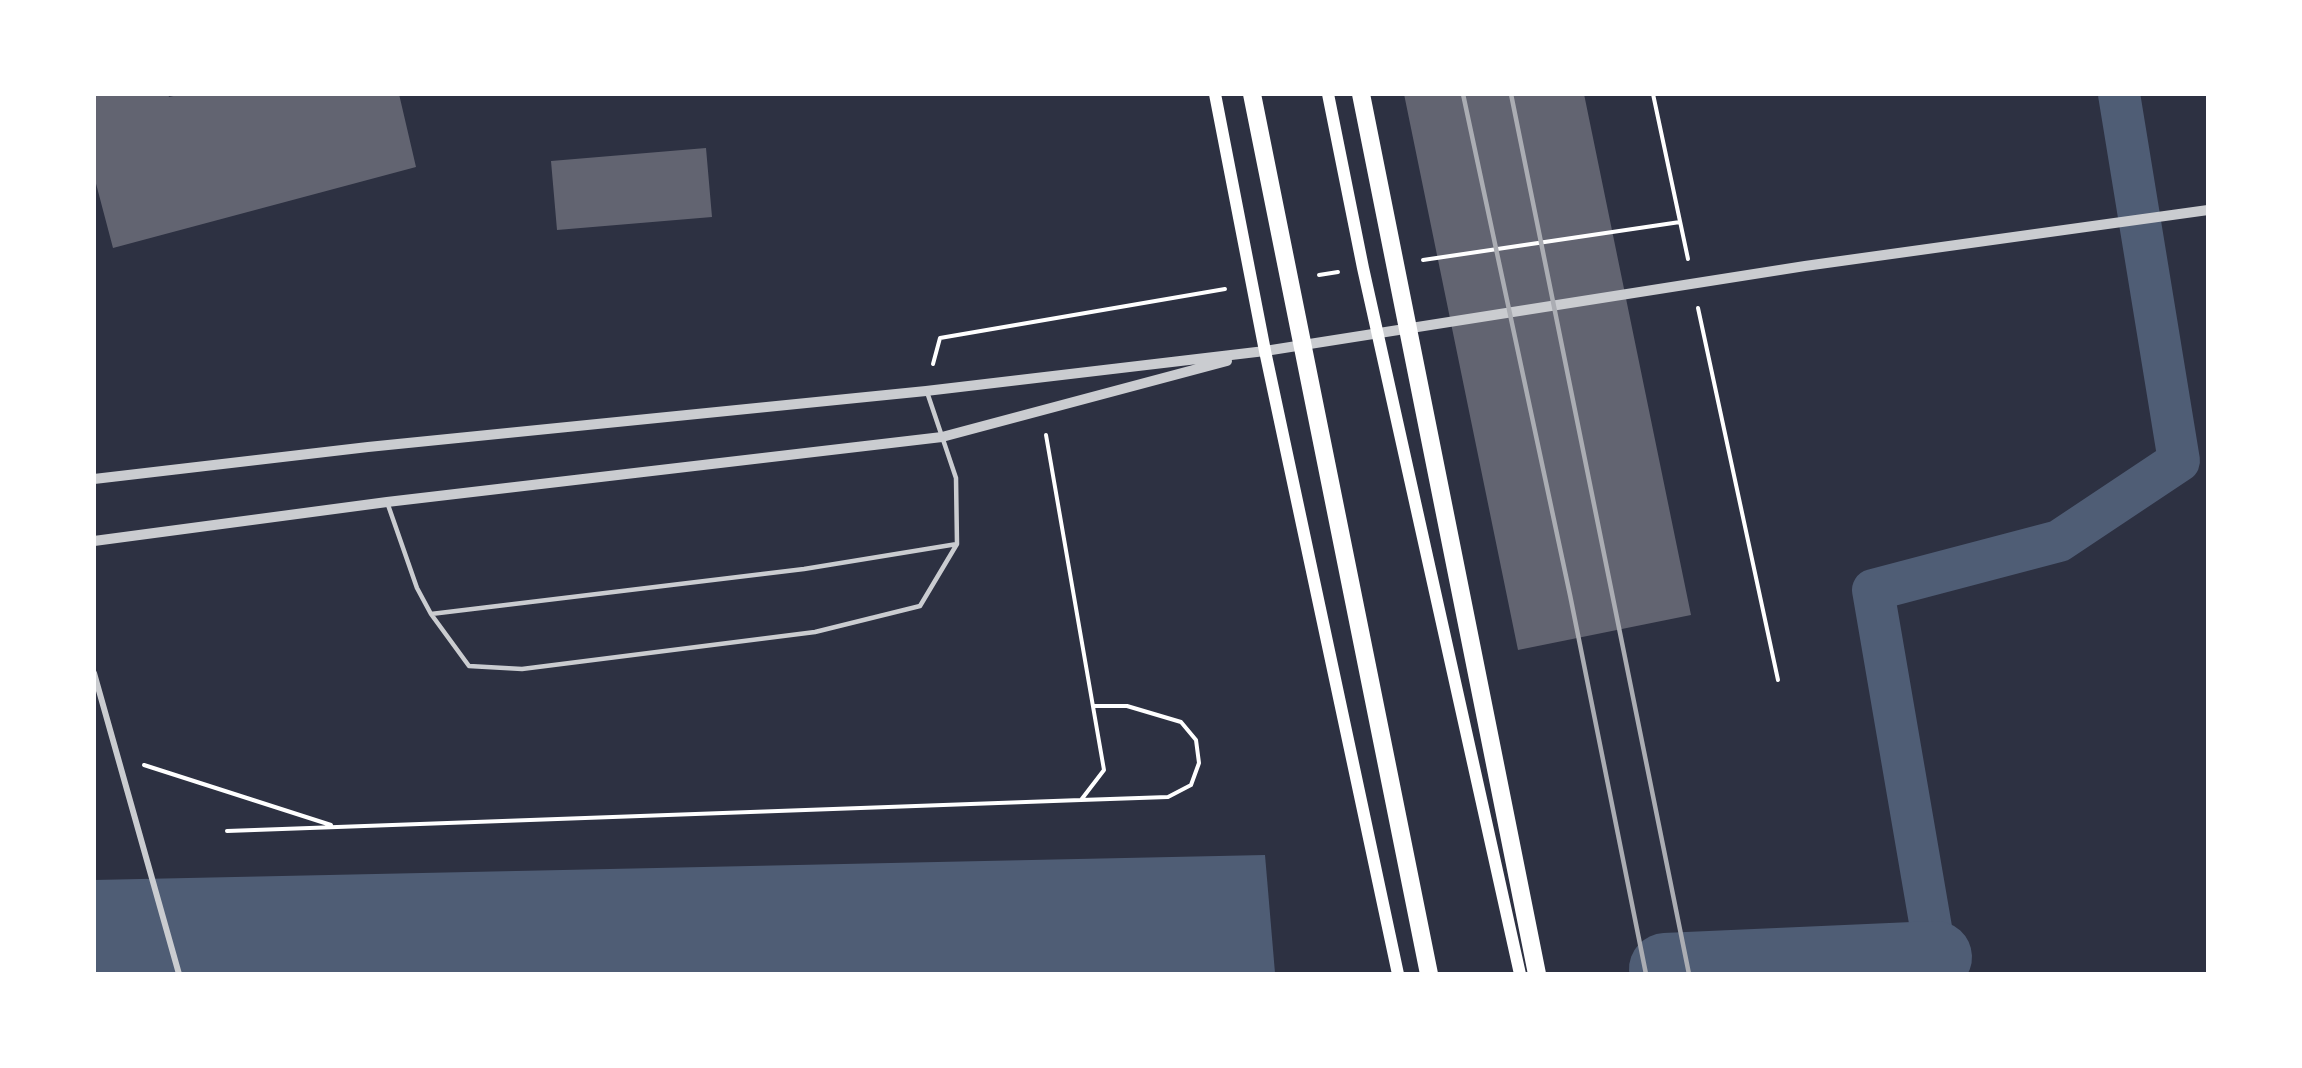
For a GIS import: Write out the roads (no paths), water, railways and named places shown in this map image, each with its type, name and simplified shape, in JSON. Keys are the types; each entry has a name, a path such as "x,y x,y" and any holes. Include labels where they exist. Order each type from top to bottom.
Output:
{"highway":[{"path":"1252,94 1429,974"},
{"path":"1361,94 1538,974"}],"main road":[{"path":"1215,94 1266,351 1398,974"},
{"path":"1328,94 1377,334 1520,974"}],"street":[{"path":"94,479 368,447 926,391 1266,351 1693,284 2208,210"},
{"path":"94,541 387,502 942,437 1266,351"},
{"path":"94,673 178,974"}],"lane":[{"path":"387,502 417,588 431,614 469,666 522,669 815,632 920,606 957,544 956,478 926,391"},
{"path":"431,614 804,569 957,544"}],"water":[{"path":"1265,855 1275,973 95,973 94,880"}],"waterway":[{"path":"1936,957 1873,590 2059,541 2179,461 2119,94"},
{"path":"1665,969 1936,957"}],"railway":[{"path":"1463,94 1570,595 1646,974"},
{"path":"1511,94 1689,974"}]}
